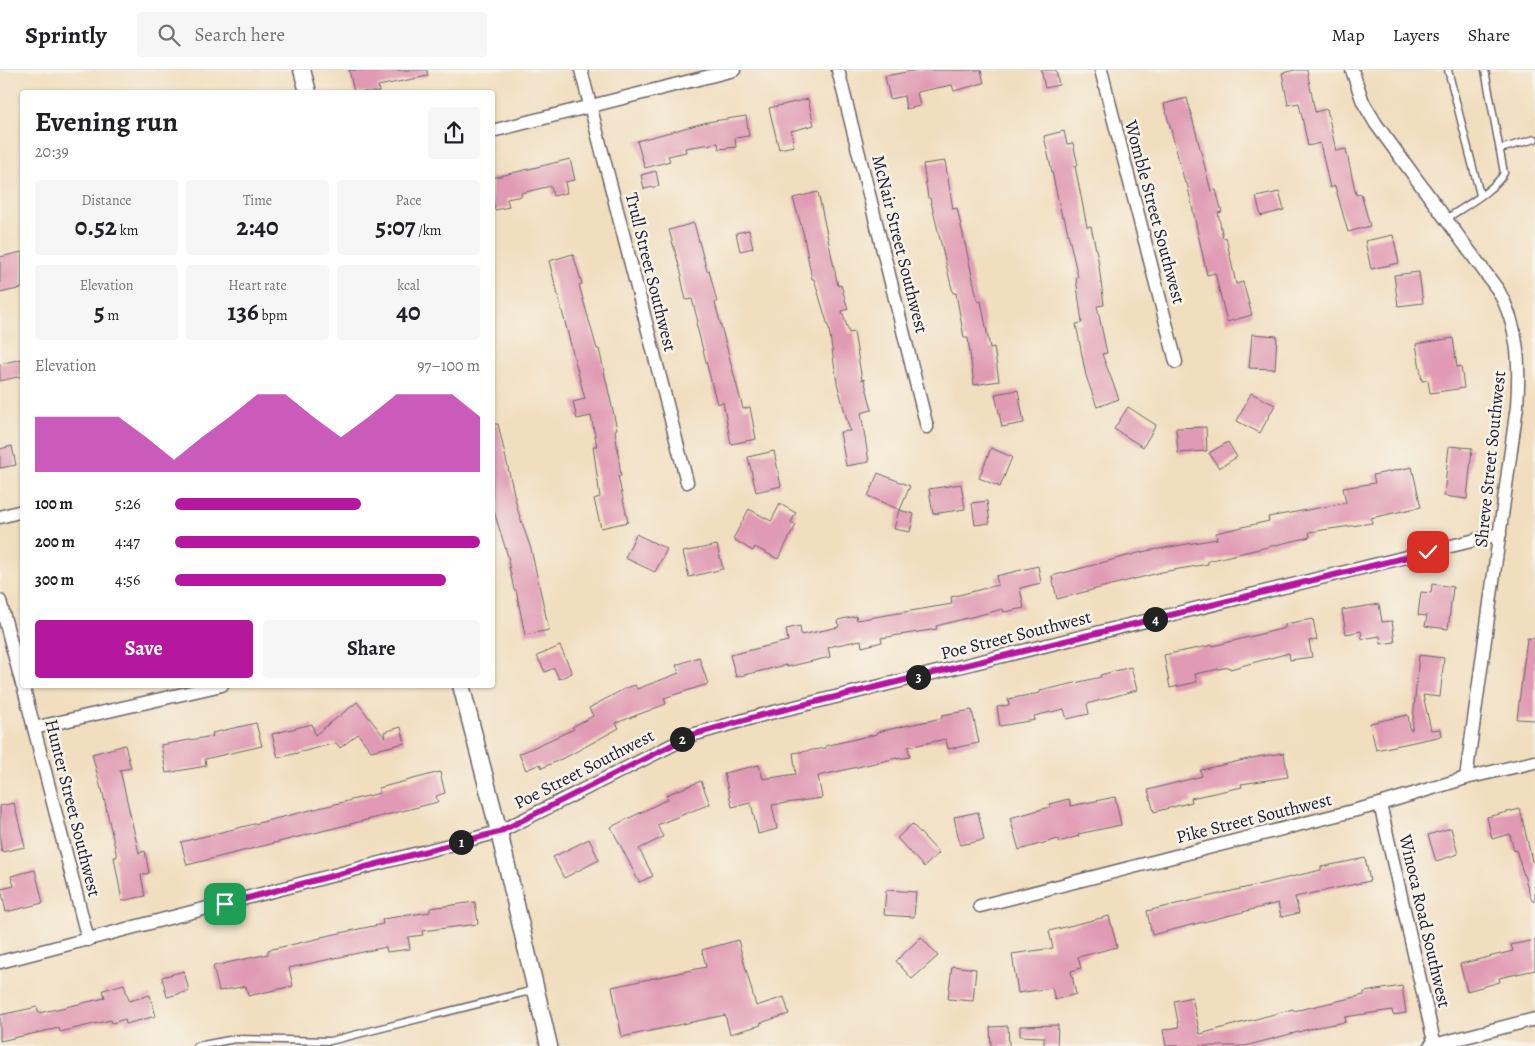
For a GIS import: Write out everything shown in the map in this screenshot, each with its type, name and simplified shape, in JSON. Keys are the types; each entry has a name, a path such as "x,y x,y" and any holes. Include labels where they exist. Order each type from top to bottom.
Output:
{"street":[{"path":"302,70 307,90"},
{"name":"Trull Street Southwest","path":"581,70 687,482"},
{"path":"495,130 734,70"},
{"name":"McNair Street Southwest","path":"838,70 927,428"},
{"name":"Womble Street Southwest","path":"1100,70 1176,362"},
{"name":"Shreve Street Southwest","path":"1352,70 1363,102 1376,124 1504,301 1514,329 1518,348 1520,378 1517,406 1466,778"},
{"path":"0,517 20,512"},
{"name":"Poe Street Southwest","path":"0,962 499,832 692,735 762,715 1500,534"},
{"name":"Hunter Street Southwest","path":"0,601 20,674"},
{"name":"Hunter Street Southwest","path":"24,688 88,940"},
{"path":"34,728 209,688"},
{"path":"462,688 499,832 549,1046"},
{"name":"Pike Street Southwest","path":"980,906 1380,804 1466,778 1535,762"},
{"name":"Winoca Road Southwest","path":"1380,804 1433,1046"},
{"path":"1433,1046 1535,1019"}],"lane":[{"path":"1448,70 1480,195"},
{"path":"1446,219 1501,180 1504,173 1485,70"},
{"path":"1500,148 1535,138"},
{"path":"197,1046 235,1040 330,1040 536,990"}],"building":[{"path":"349,70 427,70 428,76 378,86 379,90 354,90"},
{"path":"917,70 981,70 984,83 954,91 952,85 917,92 920,106 906,109 904,96 890,99 885,76"},
{"path":"1041,70 1056,70 1059,85 1045,88"},
{"path":"1307,70 1315,112 1327,109 1336,151 1346,149 1356,195 1361,194 1370,226 1348,232 1335,186 1330,188 1320,143 1308,146 1299,103 1288,105 1282,73"},
{"path":"1187,98 1211,191 1216,190 1222,212 1218,213 1223,238 1226,237 1236,284 1243,282 1252,315 1227,322 1215,273 1207,275 1187,183 1185,183 1164,104"},
{"path":"808,99 814,125 791,131 794,146 779,149 769,108"},
{"path":"746,116 749,136 735,138 736,147 719,149 718,143 685,148 686,152 668,156 670,161 645,168 637,141 707,122"},
{"path":"1064,131 1067,144 1073,143 1078,165 1075,166 1087,227 1091,226 1098,259 1104,305 1097,306 1107,353 1102,354 1119,399 1097,407 1086,376 1076,324 1082,323 1076,278 1078,277 1044,136"},
{"path":"570,159 575,180 565,182 567,193 553,196 551,186 521,193 522,196 507,199 509,207 495,210 495,177"},
{"path":"945,161 953,209 957,208 978,302 981,301 990,348 994,347 999,381 974,385 968,338 964,338 956,293 953,293 930,198 928,198 923,164"},
{"path":"656,171 659,186 644,189 641,175"},
{"path":"818,192 838,286 841,285 848,309 842,311 849,333 854,332 862,380 864,379 872,410 861,413 869,462 846,466 840,432 850,431 837,383 829,329 814,279 812,279 803,232 793,198"},
{"path":"1279,192 1284,210 1261,216 1256,197"},
{"path":"694,223 707,271 709,270 717,302 715,303 743,409 750,407 756,439 731,444 723,402 717,404 696,323 698,322 692,299 686,300 682,276 669,230"},
{"path":"749,230 753,248 740,251 736,233"},
{"path":"1393,235 1399,263 1371,269 1365,241"},
{"path":"20,252 20,288 0,293 0,257"},
{"path":"573,254 582,284 579,285 597,349 599,349 617,429 615,430 621,476 618,476 628,522 601,528 594,499 600,497 593,446 597,446 591,416 577,419 573,402 585,399 549,261"},
{"path":"1419,272 1423,303 1398,306 1394,275"},
{"path":"1252,334 1277,336 1275,369 1249,368"},
{"path":"1453,338 1457,367 1461,366 1464,388 1430,393 1428,380 1422,381 1416,344"},
{"path":"20,359 20,376 0,381 0,364"},
{"path":"1018,390 1024,423 1002,427 995,394"},
{"path":"1251,393 1275,405 1260,433 1237,421"},
{"path":"1128,407 1156,425 1143,447 1114,429"},
{"path":"495,424 498,424 518,511 531,549 549,630 525,635 509,560 495,515"},
{"path":"1206,427 1207,451 1178,453 1176,428"},
{"path":"1228,442 1237,457 1219,468 1209,453"},
{"path":"12,446 16,465 0,468 0,449"},
{"path":"1449,446 1472,448 1467,499 1444,496"},
{"path":"991,448 1012,457 1000,487 979,478"},
{"path":"774,451 781,486 756,492 748,457"},
{"path":"1412,467 1421,507 1371,518 1372,523 1309,532 1310,537 1208,561 1208,564 1162,572 1057,599 1052,576 1146,551 1217,539 1216,533 1269,521 1268,517 1346,503 1343,488 1375,483 1373,475"},
{"path":"878,473 910,486 900,510 868,496"},
{"path":"961,484 965,509 933,514 929,489"},
{"path":"987,501 990,523 975,525 972,503"},
{"path":"780,504 796,513 791,522 796,525 778,559 755,547 753,551 733,539 749,509 771,521"},
{"path":"899,510 914,514 910,532 894,529"},
{"path":"636,534 667,549 655,572 625,558"},
{"path":"717,545 723,569 689,577 683,552"},
{"path":"1038,566 1041,583 1020,588 1024,608 1004,612 1003,609 936,626 937,629 881,638 882,642 862,647 861,640 828,647 830,657 736,677 730,655 788,641 786,629 800,626 801,635 839,627 838,620 856,616 857,620 952,604 951,597 998,585 996,576"},
{"path":"1432,584 1453,587 1448,629 1425,626 1427,616 1418,615 1421,592 1431,593"},
{"path":"1379,604 1382,622 1392,621 1395,642 1381,644 1380,636 1362,639 1361,631 1346,634 1342,610"},
{"path":"1313,619 1317,640 1309,641 1312,657 1290,660 1289,653 1230,669 1229,667 1195,674 1197,682 1170,688 1164,655 1213,646 1285,628 1285,624"},
{"path":"1527,638 1535,639 1535,720 1517,719"},
{"path":"560,646 572,673 559,679 554,668 545,672 537,656"},
{"path":"1419,655 1444,658 1440,697 1423,695 1431,730 1441,729 1442,736 1376,750 1370,723 1408,715 1410,730 1412,730"},
{"path":"699,657 708,684 664,698 666,704 616,723 619,728 570,755 542,768 540,764 526,770 519,754 574,729 572,727 593,716 589,708 626,688 635,685 637,689 679,673 676,665"},
{"path":"1131,667 1137,690 1087,704 1089,714 1067,719 1064,709 1034,716 1035,720 1000,726 997,707 1009,705 1008,699 1040,693 1040,691 1101,677 1100,675"},
{"path":"357,702 385,738 384,732 401,727 405,743 371,751 358,734 340,748 336,743 278,758 272,734 312,724 315,735"},
{"path":"972,710 979,743 948,749 946,739 908,747 910,757 897,758 818,776 822,798 772,805 777,829 758,834 751,803 732,807 724,773 759,765 763,779 796,774 793,753 826,748 825,746 877,734 877,732 942,718 942,715"},
{"path":"256,723 262,746 205,759 206,766 166,773 161,745 213,736 212,733"},
{"path":"125,745 131,768 120,770 139,853 145,851 149,873 141,875 145,896 122,901 114,857 117,857 92,754"},
{"path":"1284,753 1288,777 1241,784 1242,787 1191,798 1192,802 1154,812 1148,790 1202,776 1200,770"},
{"path":"440,772 445,793 436,796 438,802 187,865 181,842 380,793 379,788"},
{"path":"701,781 710,804 657,825 663,837 639,849 653,876 639,882 611,827 668,799 666,795"},
{"path":"1115,797 1121,825 1078,834 1079,836 1059,842 1058,839 1019,850 1010,818 1050,807 1049,804 1069,799 1071,806"},
{"path":"14,803 25,847 2,852 0,842 0,806"},
{"path":"1520,809 1532,861 1535,860 1535,901 1532,901 1516,850 1514,851 1510,834 1492,839 1487,817"},
{"path":"978,812 984,840 960,845 954,817"},
{"path":"912,824 939,853 924,867 897,838"},
{"path":"1451,828 1458,854 1436,861 1428,835"},
{"path":"589,839 599,860 564,878 553,857"},
{"path":"1365,858 1370,881 1295,897 1299,913 1281,917 1278,903 1152,935 1147,911 1321,870 1321,867"},
{"path":"35,870 43,903 6,912 1,889 14,886 11,876"},
{"path":"886,890 916,892 914,917 884,915"},
{"path":"475,902 478,924 422,931 423,935 408,937 410,949 387,952 386,947 289,968 293,986 248,996 246,986 219,991 213,966 268,954 268,950 383,924 382,919 430,912 430,908"},
{"path":"1109,916 1117,947 1078,957 1081,968 1071,971 1076,994 1055,1000 1052,988 1018,993 1012,954 1053,948 1049,931"},
{"path":"921,937 938,956 912,979 896,961"},
{"path":"738,940 756,1006 784,997 789,1014 730,1034 725,1015 622,1037 612,987 706,967 702,950"},
{"path":"1535,940 1535,970 1499,978 1500,982 1467,991 1460,964 1513,951 1511,945"},
{"path":"952,966 976,969 973,1001 948,999"},
{"path":"184,971 189,991 167,997 162,977"},
{"path":"124,984 129,1001 150,995 156,1016 126,1024 125,1019 112,1023 111,1020 60,1032 59,1028 0,1041 0,1015 37,1007 39,1013 105,998 103,990"},
{"path":"1402,986 1406,1013 1393,1015 1392,1010 1345,1017 1346,1022 1317,1027 1245,1046 1166,1046 1163,1030 1179,1027 1174,1001 1192,997 1200,1034 1293,1009 1294,1011 1364,995 1364,992"},
{"path":"1058,1025 1057,1046 1044,1046 1044,1037 1020,1036 1020,1026"},
{"path":"1008,1026 1009,1046 991,1046 990,1027"}],"route":[{"path":"225,904 499,832 692,735 762,715 1428,552"}]}
